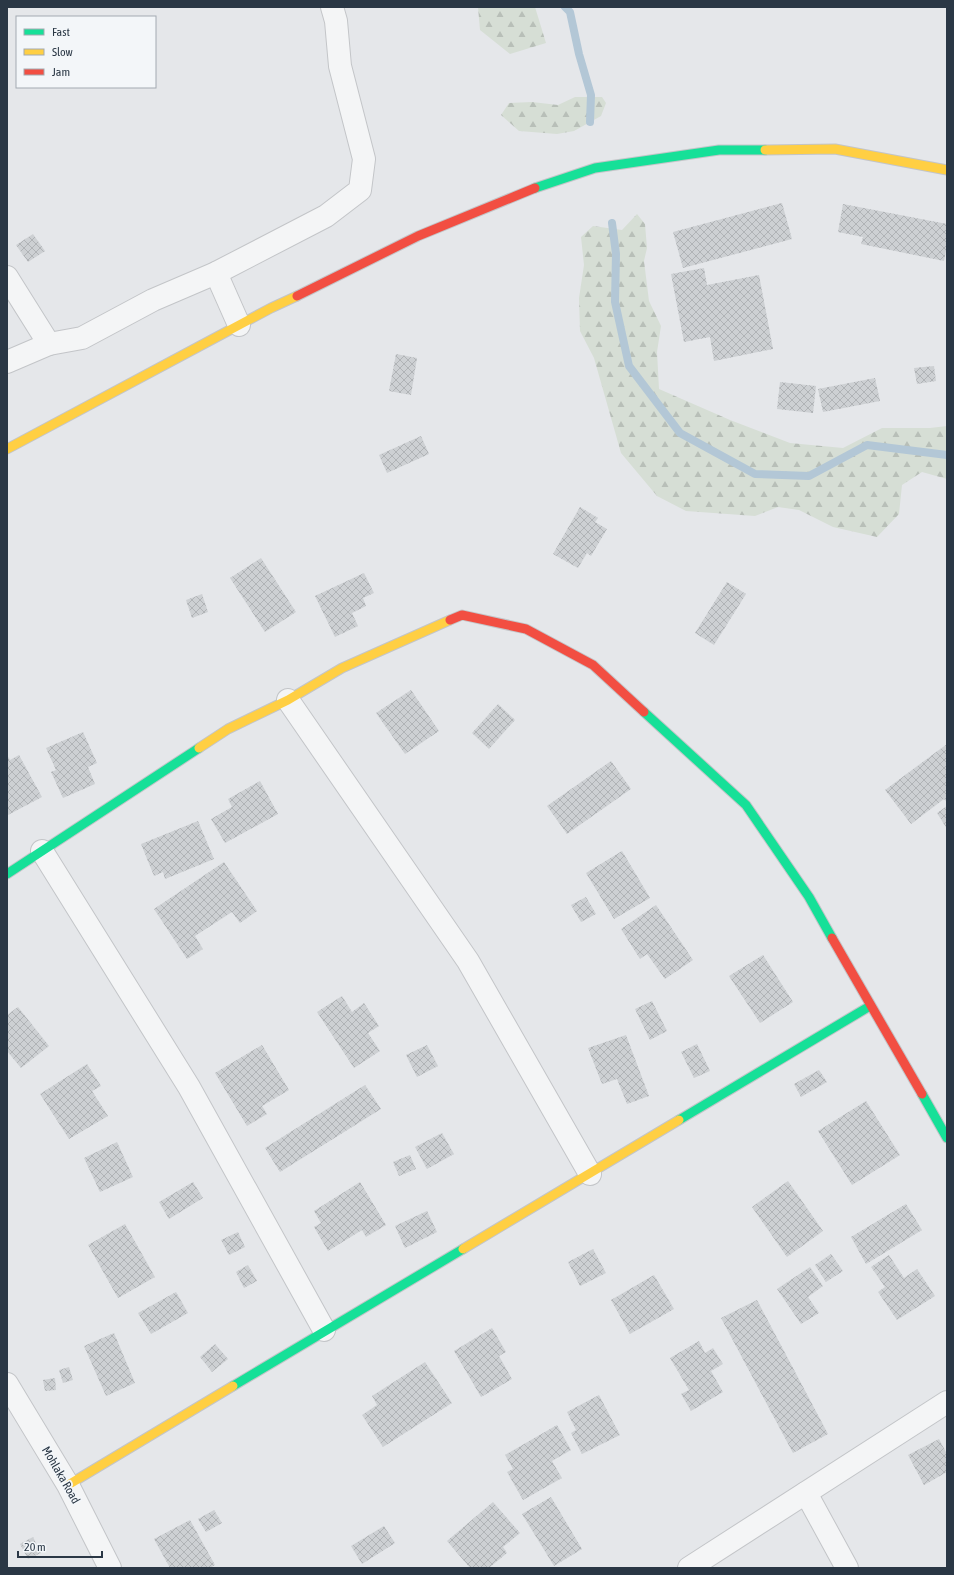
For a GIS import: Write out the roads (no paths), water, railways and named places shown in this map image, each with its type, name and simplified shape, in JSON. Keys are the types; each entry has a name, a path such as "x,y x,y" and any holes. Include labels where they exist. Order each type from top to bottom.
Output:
{"street":[{"path":"7,362 49,344 82,338 153,300 216,273 326,216 360,190 364,159 340,66 336,21 332,7"},
{"path":"7,449 239,325 418,236 522,192 596,168 719,150 835,149 947,170"},
{"path":"216,273 239,325"},
{"path":"7,277 49,344"},
{"path":"7,874 228,729 288,700 342,668 462,615 526,629 593,665 746,806 809,897 870,1006 947,1138"},
{"path":"288,700 468,961 590,1174"},
{"path":"42,852 189,1087 324,1330"},
{"path":"68,1485 324,1330 590,1174 870,1006"},
{"name":"Mohlaka Road","path":"7,1384 68,1485 110,1568"},
{"path":"689,1568 947,1402"},
{"path":"806,1493 847,1568"}],"waterway":[{"path":"565,7 570,12 579,54 591,95 590,122"},
{"path":"612,223 616,254 615,302 629,366 680,433 755,474 809,476 867,445 947,455"}]}
